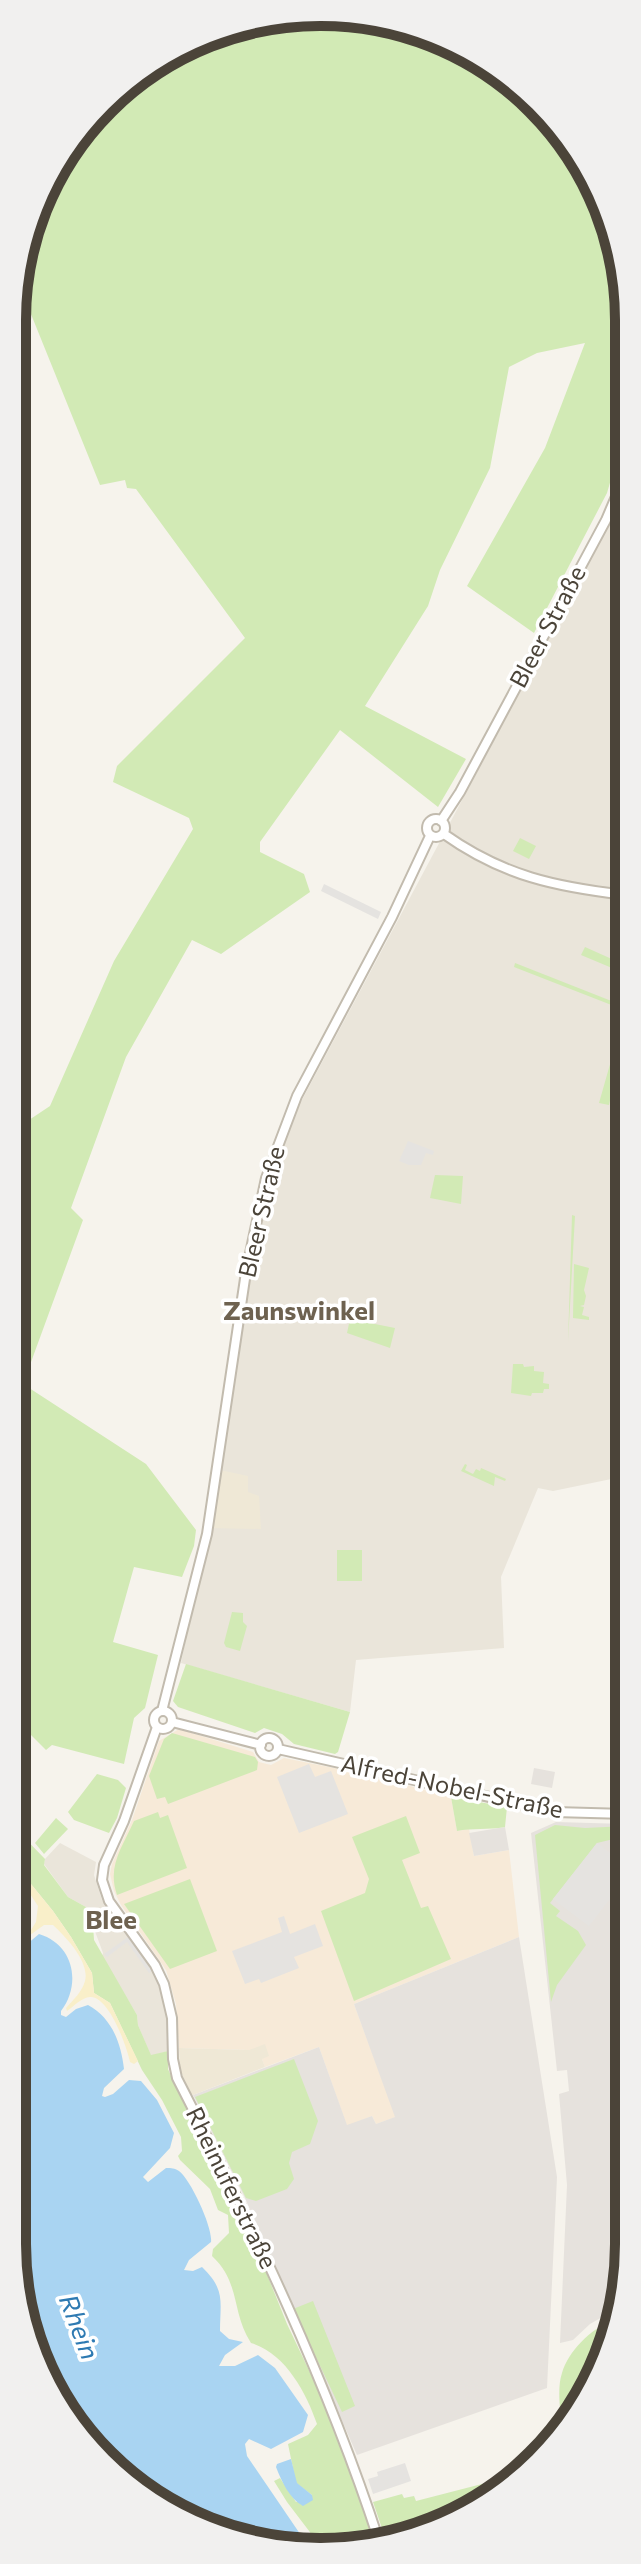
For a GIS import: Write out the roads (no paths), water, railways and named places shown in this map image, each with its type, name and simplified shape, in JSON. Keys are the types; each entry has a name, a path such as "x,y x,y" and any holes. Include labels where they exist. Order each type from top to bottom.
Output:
{"street":[{"name":"Bleer Straße","path":"441,821 460,792 615,499"},
{"path":"433,819 441,821 445,827 444,834 439,838 430,836 427,824 433,819"},
{"path":"444,834 528,878 566,888 615,894"},
{"name":"Bleer Straße","path":"162,1711 207,1534 252,1238 266,1178 297,1096 392,917 430,836"},
{"path":"162,1711 168,1713 172,1722 166,1729 157,1727 154,1718 162,1711"},
{"name":"Alfred-Nobel-Straße","path":"172,1722 261,1745 261,1751 267,1756 274,1755 278,1749 540,1809 572,1814 615,1814"},
{"name":"Rheinuferstraße","path":"157,1727 124,1821 104,1865 102,1880 106,1896 160,1975 170,2007 177,2078 244,2212 336,2418 376,2532"}],"water":[{"path":"26,1905 31,1921 26,1930"},
{"name":"Rhein","path":"39,1934 60,1947 71,1967 71,1990 61,2015 66,2017 88,2005 109,2024 118,2041 124,2069 104,2088 102,2096 113,2094 129,2080 141,2081 157,2100 174,2133 170,2148 143,2177 148,2182 166,2168 179,2171 205,2216 211,2242 189,2260 184,2270 193,2271 202,2267 210,2275 220,2297 220,2331 229,2339 243,2342 225,2355 219,2366 235,2366 258,2355 275,2368 308,2415 303,2432 271,2449 249,2439 245,2444 247,2456 302,2537 244,2528 208,2516 173,2499 141,2477 112,2452 87,2423 65,2391 48,2356 32,2301 26,2244 26,1945"},
{"path":"291,2459 297,2483 312,2495 313,2500 303,2506 283,2484 276,2467"}],"district":[{"name":"Zaunswinkel","path":"299,1311"},
{"name":"Blee","path":"111,1920"}]}
